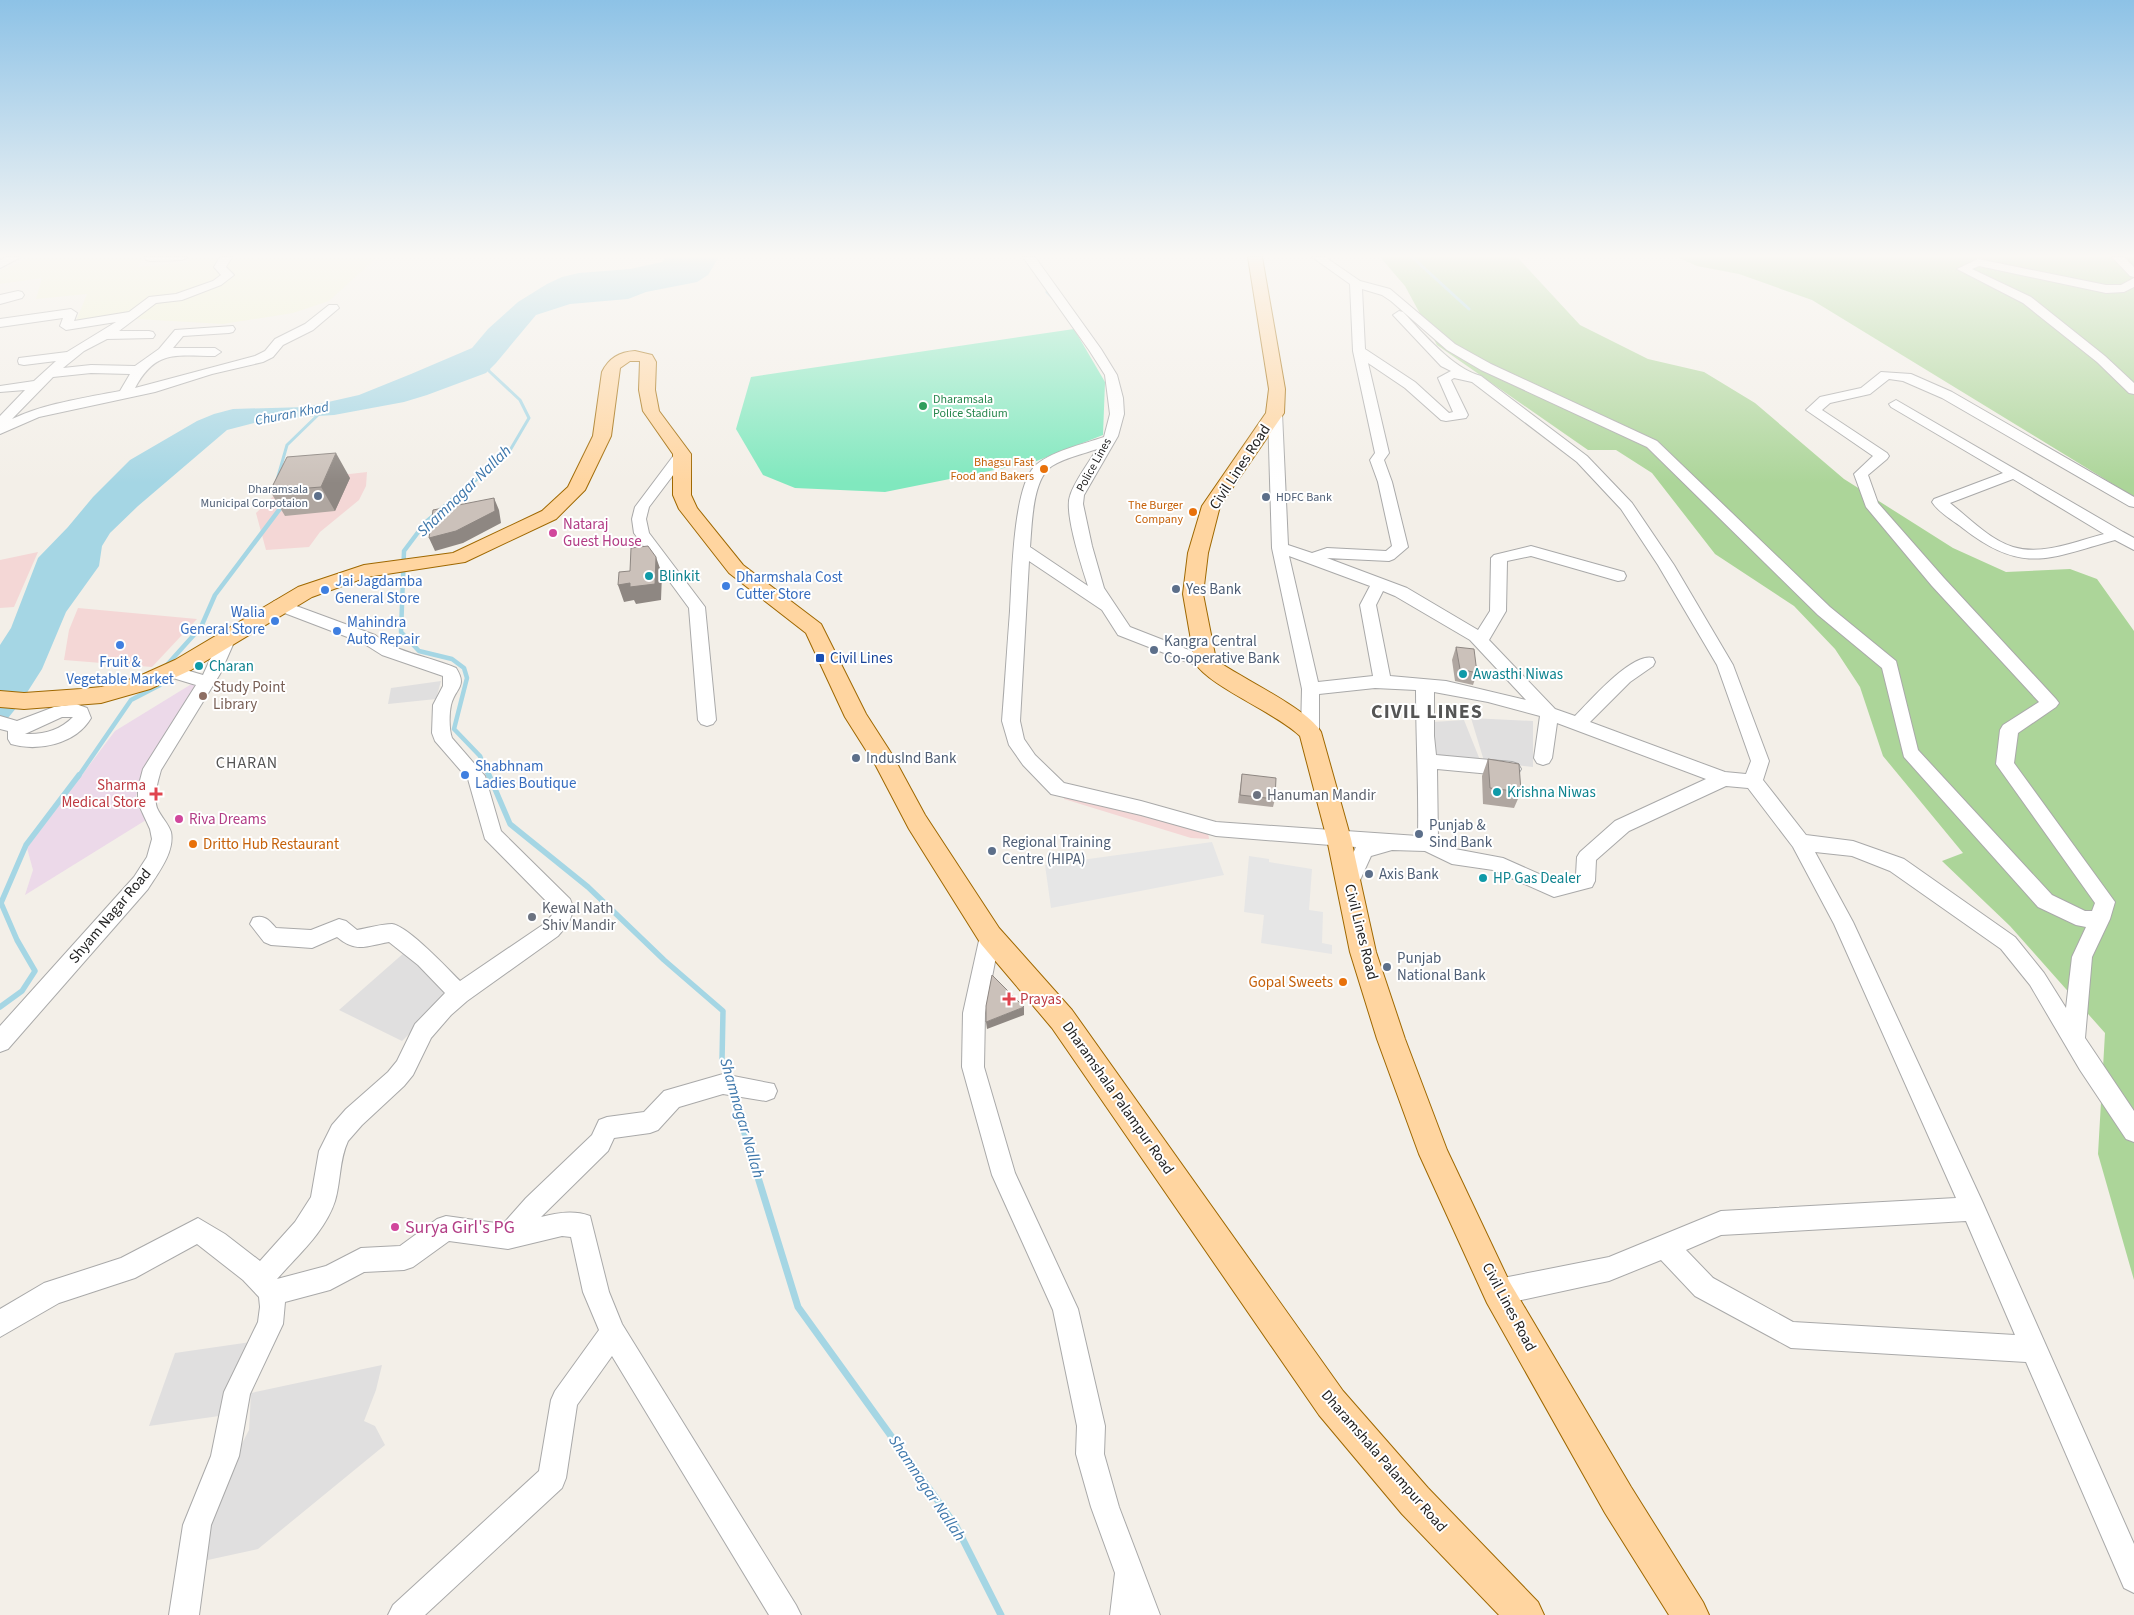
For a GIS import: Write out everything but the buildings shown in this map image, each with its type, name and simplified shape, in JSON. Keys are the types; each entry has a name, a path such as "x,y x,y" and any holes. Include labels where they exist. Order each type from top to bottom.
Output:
{"main road":[{"name":"Civil Lines Road","path":"1206,663 1193,594 1198,553 1211,506 1275,413 1277,389 1268,332"},
{"path":"0,699 24,701 101,695 142,684 171,671 227,640 280,605 305,592 364,571 445,561 468,553 549,515 572,496 583,479 602,436 610,372 620,358 636,356 648,360 647,390 653,415 682,454"},
{"name":"Dharamshala Palampur Road","path":"682,454 682,495 688,509 736,568 814,629 856,717 885,762 917,822 990,936 1062,1019 1331,1404 1415,1501 1525,1615"},
{"path":"1206,663 1228,679 1296,719 1310,732"},
{"name":"Civil Lines Road","path":"1310,732 1339,840 1363,952 1391,1038 1434,1154 1498,1292 1618,1500 1690,1615"}],"street":[{"path":"0,424 49,373 69,356 109,332"},
{"path":"125,394 138,370 163,352 179,334 193,332"},
{"path":"0,430 34,414 64,406 155,388 208,370 259,359 268,354 279,342 298,332"},
{"name":"Police Lines","path":"1084,332 1111,375 1117,414 1111,436 1077,496 1076,504 1084,546 1096,588 1124,632 1206,663"},
{"path":"1312,558 1327,553 1389,556 1400,547 1385,482 1377,460 1382,453 1359,350 1358,332"},
{"path":"1416,332 1446,363 1476,379 1582,459 1627,506 1666,565 1725,665 1760,761 1753,781"},
{"path":"1435,332 1452,347 1486,367 1652,444 1824,611 1890,665 1910,752 2045,901 2083,919 2100,919"},
{"path":"2067,332 2134,390"},
{"path":"105,335 149,335"},
{"path":"1359,350 1410,385 1446,417 1461,415 1444,378 1453,374 1476,379"},
{"path":"163,352 214,352"},
{"path":"24,361 69,356"},
{"path":"49,373 92,369 138,370"},
{"path":"2074,1039 2082,957 2100,919 2105,902 2005,764 2009,730 2050,703 1938,582 1871,504 1861,474 1882,456 1813,410 1825,400 1866,390 1886,375 1906,376 1947,395 2134,503"},
{"path":"4,389 37,385"},
{"path":"1896,404 2134,545"},
{"path":"1275,413 1280,548 1312,689 1310,732"},
{"path":"1108,440 1048,462 1039,470 1027,504 1022,549 1011,721 1015,740 1029,760 1058,789 1141,808 1216,829 1339,840 1428,844 1452,856 1496,863 1554,889 1585,881 1587,857 1622,826 1724,779"},
{"path":"682,454 642,507 639,519 642,533 697,607 707,720"},
{"path":"2014,474 1939,502 1994,542 2012,552 2043,554 2118,535"},
{"path":"1280,548 1312,558 1401,592 1476,636 1549,712"},
{"path":"1022,549 1110,609"},
{"path":"1480,641 1498,610 1499,558 1532,551 1618,576"},
{"path":"1379,584 1368,605 1383,682"},
{"path":"266,1286 314,1217 322,1200 331,1151 340,1133 405,1068 423,1031 442,1008 551,930 563,913 563,905 492,834 476,776 444,741 441,733 442,705 452,686 453,679 450,672 427,663 390,654 377,647 369,639 280,605"},
{"name":"Shyam Nagar Road","path":"0,1042 141,883 156,859 160,844 160,832 147,806 148,785 152,769 207,682 227,640"},
{"path":"1577,724 1624,678 1648,662"},
{"path":"171,671 207,682"},
{"path":"1312,689 1383,682 1425,685 1506,700 1549,712 1724,779 1753,781 1800,842 1844,922 1973,1209 2134,1578"},
{"path":"1425,685 1425,736 1428,761 1428,844"},
{"path":"1543,758 1549,712"},
{"path":"0,722 18,728"},
{"path":"1428,761 1519,770"},
{"path":"1349,883 1364,851 1391,842"},
{"path":"1800,842 1853,849 1897,865 2008,943 2037,979 2088,1063 2134,1131"},
{"path":"260,924 270,936 312,940 339,927 354,939 392,934 426,959 459,994"},
{"path":"990,936 974,1013 973,1067 1004,1175 1065,1309 1091,1426 1090,1454 1106,1507 1145,1615"},
{"path":"508,1237 535,1206 600,1142 607,1128 650,1122 672,1098 723,1084 766,1091"},
{"path":"1498,1292 1609,1269 1721,1223 1973,1209"},
{"path":"266,1286 330,1277 361,1260 404,1258 446,1228 508,1237 562,1224 581,1225 596,1292 613,1333 786,1615"},
{"path":"0,1324 53,1292 126,1269 198,1230 226,1249 266,1286 273,1307 270,1324 237,1392 225,1456 197,1525 184,1615"},
{"path":"1665,1246 1704,1287 1791,1335 2033,1349"},
{"path":"403,1615 552,1478 564,1400 613,1333"},
{"path":"1125,1615 1129,1570"}],"shaded area":[{"path":"367,472 366,486 359,500 320,532 309,547 266,550 256,513 289,481"},
{"path":"38,552 14,607 0,608 0,560"},
{"name":"Fruit & Vegetable Market","path":"78,608 197,619 152,667 64,660 69,630"},
{"path":"203,677 149,760 134,801 146,820 25,895 33,870 27,848 115,731"},
{"path":"441,681 436,699 388,704 391,688"},
{"path":"1471,718 1533,721 1533,767 1484,761"},
{"path":"1464,720 1480,760 1433,756 1432,722"},
{"path":"1065,793 1208,832 1209,839 1191,838 1064,799"},
{"path":"1212,842 1224,875 1051,908 1045,865"},
{"path":"1249,856 1269,859 1269,862 1312,869 1309,910 1323,912 1322,943 1332,945 1332,954 1261,943 1264,915 1244,912"},
{"path":"405,952 444,989 443,1001 402,1041 339,1010"},
{"path":"257,1341 226,1415 149,1426 175,1353"},
{"path":"382,1365 376,1390 364,1421 375,1426 385,1445 258,1549 194,1563 232,1463 249,1430 251,1393"}],"green space":[{"name":"Dharamsala Police Stadium","path":"1051,332 1076,332 1105,382 1103,435 1034,462 885,492 795,488 763,475 736,429 751,377"},
{"path":"1430,332 1595,332 1648,359 1704,372 1755,403 1844,479 1953,548 2006,572 2070,569 2097,579 2134,631 2134,1280 2098,1154 2105,1033 2010,926 1942,861 1963,853 1883,756 1860,687 1835,649 1794,606 1715,554 1652,473 1616,450 1588,450 1437,345"},
{"path":"1865,332 2134,332 2134,497"}],"water":[{"name":"Churan Khad","path":"485,332 522,332 486,373 427,395 404,402 334,415 270,419 227,430 138,506 110,533 102,546 99,566 66,612 42,669 21,702 0,728 0,645 11,628 38,558 68,527 93,497 130,460 197,421 214,414 233,409 306,407 359,395 472,348"}],"waterway":[{"name":"Shamnagar Nallah","path":"469,486 509,452 529,418 520,400 489,371 487,363"},
{"name":"Churan Khad","path":"277,480 287,445 321,412"},
{"name":"Shamnagar Nallah","path":"470,485 425,523 404,551 401,632 419,651 452,659 464,668 467,678 454,729 480,756 489,777"},
{"path":"166,666 201,627 215,595 282,506 282,503"},
{"path":"78,777 131,700 160,685 162,678"},
{"path":"0,1007 22,991 35,971 17,940 1,903 26,845 79,775"},
{"name":"Shamnagar Nallah","path":"489,775 510,824 588,887 664,960 723,1011 722,1061 728,1079"},
{"name":"Shamnagar Nallah","path":"731,1090 748,1146"},
{"name":"Shamnagar Nallah","path":"748,1145 798,1307 956,1526 1001,1615"}],"place":[{"name":"Dharamsala Police Stadium","path":"923,406"},
{"name":"Bhagsu Fast Food and Bakers","path":"1044,469"},
{"name":"Dharamsala Municipal Corpotaion","path":"318,496"},
{"name":"HDFC Bank","path":"1266,497"},
{"name":"The Burger Company","path":"1193,512"},
{"name":"Nataraj Guest House","path":"553,533"},
{"name":"Blinkit","path":"649,576"},
{"name":"Dharmshala Cost Cutter Store","path":"726,586"},
{"name":"Yes Bank","path":"1176,589"},
{"name":"Jai Jagdamba General Store","path":"325,590"},
{"name":"Walia General Store","path":"275,621"},
{"name":"Mahindra Auto Repair","path":"337,631"},
{"name":"Fruit & Vegetable Market","path":"120,645"},
{"name":"Kangra Central Co-operative Bank","path":"1154,650"},
{"name":"Civil Lines","path":"820,658"},
{"name":"Charan","path":"199,666"},
{"name":"Awasthi Niwas","path":"1463,674"},
{"name":"Study Point Library","path":"203,696"},
{"name":"IndusInd Bank","path":"856,758"},
{"name":"Shabhnam Ladies Boutique","path":"465,775"},
{"name":"Krishna Niwas","path":"1497,792"},
{"name":"Sharma Medical Store","path":"156,794"},
{"name":"Hanuman Mandir","path":"1257,795"},
{"name":"Riva Dreams","path":"179,819"},
{"name":"Punjab & Sind Bank","path":"1419,834"},
{"name":"Dritto Hub Restaurant","path":"193,844"},
{"name":"Regional Training Centre (HIPA)","path":"992,851"},
{"name":"Axis Bank","path":"1369,874"},
{"name":"HP Gas Dealer","path":"1483,878"},
{"name":"Kewal Nath Shiv Mandir","path":"532,917"},
{"name":"Punjab National Bank","path":"1387,967"},
{"name":"Gopal Sweets","path":"1343,982"},
{"name":"Prayas","path":"1009,999"},
{"name":"Surya Girl's PG","path":"395,1227"}],"district":[{"name":"CIVIL LINES","path":"1427,712"},
{"name":"CHARAN","path":"247,763"}]}
